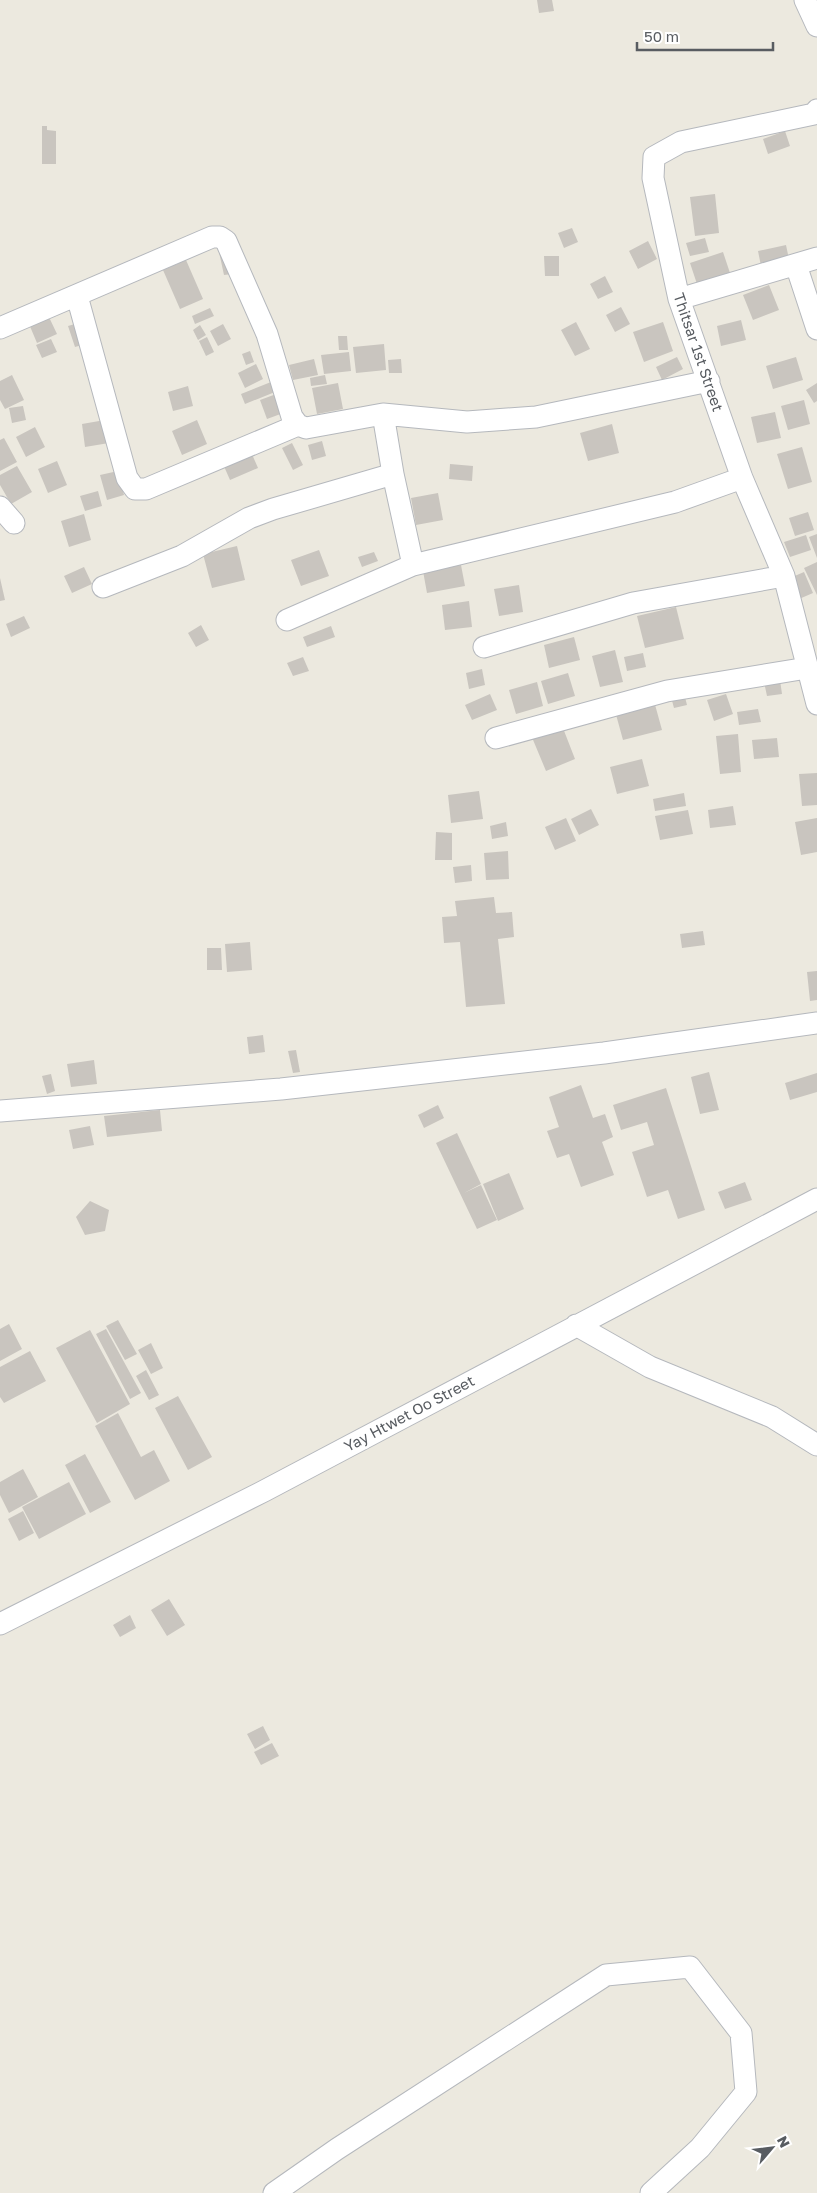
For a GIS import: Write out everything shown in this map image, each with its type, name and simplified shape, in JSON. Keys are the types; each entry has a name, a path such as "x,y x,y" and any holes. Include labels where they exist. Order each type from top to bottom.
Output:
{"street":[{"path":"805,0 817,26"},
{"name":"Thitsar 1st Street","path":"817,110 814,114 681,142 654,157 653,178 679,299 742,478 784,576 806,668 817,704"},
{"path":"0,328 212,237 220,237 226,241 267,334 292,416 298,425 306,428 383,414 467,422 536,417 709,381"},
{"path":"679,299 817,258"},
{"path":"796,265 817,329"},
{"path":"77,296 127,478 134,489 146,489 298,425"},
{"path":"383,414 393,474 413,565"},
{"path":"103,587 182,556 249,518 393,474"},
{"path":"287,620 413,565 675,502 742,478"},
{"path":"0,507 14,524"},
{"path":"484,647 633,603 784,576"},
{"path":"496,738 667,691 806,668"},
{"path":"0,1111 281,1089 604,1053 817,1023"},
{"name":"Yay Htwet Oo Street","path":"0,1624 264,1491 817,1199"},
{"path":"576,1325 650,1366 772,1417 817,1446"},
{"path":"274,2193 337,2149 606,1975 690,1967 741,2033 746,2092 700,2148 651,2193"}],"building":[{"path":"537,0 552,0 554,11 539,13"},
{"path":"42,126 47,126 47,130 56,131 56,164 42,164"},
{"path":"785,131 790,146 768,154 763,139"},
{"path":"715,194 719,233 695,236 690,197"},
{"path":"572,228 578,242 564,248 558,233"},
{"path":"705,238 709,252 690,256 686,243"},
{"path":"648,241 657,259 638,269 629,251"},
{"path":"786,245 790,264 762,271 758,251"},
{"path":"227,250 232,274 224,275 219,252"},
{"path":"723,252 732,279 699,290 690,263"},
{"path":"544,256 559,256 559,276 545,276"},
{"path":"186,260 203,299 180,309 163,270"},
{"path":"605,276 613,292 598,299 590,284"},
{"path":"769,285 779,310 753,320 743,295"},
{"path":"621,307 630,324 615,332 606,315"},
{"path":"210,308 214,316 195,324 192,316"},
{"path":"48,315 57,334 37,343 29,324"},
{"path":"741,320 746,340 721,346 717,326"},
{"path":"576,322 590,349 575,356 561,330"},
{"path":"663,322 673,351 644,362 633,332"},
{"path":"75,324 82,345 75,347 68,326"},
{"path":"223,324 231,339 218,346 210,331"},
{"path":"200,325 206,335 198,340 193,330"},
{"path":"338,336 347,336 348,350 339,350"},
{"path":"207,337 214,352 206,356 199,341"},
{"path":"51,339 57,352 42,358 36,345"},
{"path":"384,344 386,370 356,373 353,347"},
{"path":"250,351 254,362 246,365 242,354"},
{"path":"349,352 351,371 324,374 321,355"},
{"path":"677,357 683,369 662,380 656,367"},
{"path":"796,357 803,380 773,389 766,366"},
{"path":"314,359 318,375 293,380 289,365"},
{"path":"401,359 402,373 389,373 388,360"},
{"path":"256,364 263,379 245,388 238,373"},
{"path":"12,375 24,400 5,409 0,400 0,381"},
{"path":"325,375 327,384 311,386 310,378"},
{"path":"271,382 275,392 245,404 241,394"},
{"path":"338,383 343,409 317,414 312,388"},
{"path":"817,383 817,401 814,403 806,390"},
{"path":"188,386 193,406 173,411 168,392"},
{"path":"279,393 286,412 267,419 260,400"},
{"path":"804,400 810,424 788,430 781,406"},
{"path":"23,406 26,420 12,423 9,408"},
{"path":"775,412 781,438 757,443 751,417"},
{"path":"105,420 109,443 85,447 82,424"},
{"path":"197,420 207,444 182,455 172,431"},
{"path":"612,424 619,453 588,461 580,433"},
{"path":"35,427 45,447 26,457 16,437"},
{"path":"4,438 17,462 0,471 0,440"},
{"path":"322,441 326,456 312,460 308,445"},
{"path":"292,443 303,465 293,470 282,448"},
{"path":"802,447 812,482 788,489 777,454"},
{"path":"251,452 258,468 230,480 223,464"},
{"path":"57,461 67,485 48,493 38,469"},
{"path":"450,464 473,466 472,481 449,479"},
{"path":"17,466 32,492 11,504 0,485 0,475"},
{"path":"118,471 124,495 107,500 100,475"},
{"path":"98,491 102,506 85,511 80,496"},
{"path":"438,493 443,520 416,525 411,498"},
{"path":"808,512 814,530 795,536 789,518"},
{"path":"84,514 91,540 69,547 61,521"},
{"path":"817,534 817,558 809,537"},
{"path":"806,535 811,550 790,557 784,542"},
{"path":"237,546 245,580 212,588 203,554"},
{"path":"319,550 329,576 301,586 291,560"},
{"path":"374,552 378,561 362,567 358,557"},
{"path":"817,562 817,595 804,568"},
{"path":"461,565 465,586 427,593 423,571"},
{"path":"84,567 92,584 72,593 64,576"},
{"path":"804,572 813,593 799,599 790,578"},
{"path":"0,578 5,600 0,601"},
{"path":"519,585 523,612 499,616 494,589"},
{"path":"469,601 472,627 445,630 442,605"},
{"path":"676,607 684,639 645,648 637,616"},
{"path":"24,616 30,628 11,637 6,624"},
{"path":"201,625 209,640 196,647 188,633"},
{"path":"331,626 335,637 307,647 303,637"},
{"path":"574,637 580,660 549,668 544,645"},
{"path":"615,650 623,682 600,687 592,656"},
{"path":"643,653 646,667 627,671 624,657"},
{"path":"303,657 309,671 293,676 287,663"},
{"path":"482,669 485,685 469,689 466,673"},
{"path":"568,673 575,696 548,704 541,681"},
{"path":"780,680 782,694 767,696 764,682"},
{"path":"537,682 543,706 516,714 509,690"},
{"path":"684,693 687,705 674,708 671,697"},
{"path":"490,694 497,710 472,720 465,705"},
{"path":"726,694 733,714 714,721 707,700"},
{"path":"654,701 662,730 623,740 615,711"},
{"path":"758,709 761,722 739,725 737,712"},
{"path":"561,723 575,759 546,771 531,735"},
{"path":"738,734 741,772 720,774 716,736"},
{"path":"777,738 779,757 754,759 752,740"},
{"path":"642,759 649,786 617,794 610,767"},
{"path":"817,773 817,805 802,806 799,774"},
{"path":"479,791 483,819 451,823 448,795"},
{"path":"684,793 686,806 655,811 653,799"},
{"path":"733,806 736,825 710,828 708,810"},
{"path":"591,809 599,825 579,835 571,819"},
{"path":"688,810 693,834 660,840 655,816"},
{"path":"566,818 576,841 555,850 545,827"},
{"path":"817,818 817,852 801,855 795,822"},
{"path":"506,822 508,836 492,839 490,826"},
{"path":"436,832 452,833 452,860 435,860"},
{"path":"508,851 509,879 486,880 484,853"},
{"path":"471,865 472,881 455,883 453,867"},
{"path":"494,897 496,913 512,912 514,937 498,939 505,1004 466,1007 460,942 444,943 442,917 457,916 455,901"},
{"path":"703,931 705,945 682,948 680,934"},
{"path":"250,942 252,970 227,972 225,944"},
{"path":"207,948 221,948 222,970 207,970"},
{"path":"817,971 817,1000 810,1001 807,972"},
{"path":"263,1035 265,1052 249,1054 247,1037"},
{"path":"296,1050 300,1072 293,1073 288,1051"},
{"path":"94,1060 97,1084 71,1087 67,1064"},
{"path":"709,1072 719,1110 700,1114 691,1077"},
{"path":"817,1073 817,1092 790,1100 785,1083"},
{"path":"51,1074 55,1091 47,1094 42,1076"},
{"path":"581,1085 593,1118 605,1114 613,1137 602,1142 614,1175 581,1187 569,1154 557,1158 547,1131 559,1127 549,1097"},
{"path":"666,1088 705,1210 678,1219 668,1190 647,1197 632,1152 654,1145 647,1122 621,1130 613,1105"},
{"path":"438,1105 444,1118 424,1128 418,1115"},
{"path":"160,1110 162,1131 107,1137 104,1116"},
{"path":"90,1126 94,1145 73,1149 69,1130"},
{"path":"457,1133 481,1184 464,1193 481,1185 497,1220 477,1229 436,1143"},
{"path":"509,1173 524,1209 498,1221 483,1184"},
{"path":"745,1182 752,1200 725,1209 718,1192"},
{"path":"90,1201 109,1210 105,1231 85,1235 76,1217"},
{"path":"118,1320 137,1354 125,1360 106,1326"},
{"path":"9,1324 22,1349 0,1361 0,1329"},
{"path":"106,1329 141,1393 130,1399 96,1334"},
{"path":"90,1330 130,1404 97,1423 56,1348"},
{"path":"151,1343 163,1368 151,1374 138,1350"},
{"path":"30,1351 46,1381 4,1403 0,1397 0,1367"},
{"path":"146,1370 159,1395 149,1400 136,1376"},
{"path":"178,1396 212,1457 188,1470 155,1408"},
{"path":"118,1413 141,1457 154,1450 170,1481 135,1500 95,1426"},
{"path":"85,1454 111,1502 90,1513 65,1465"},
{"path":"23,1469 38,1497 9,1513 0,1495 0,1482"},
{"path":"69,1482 86,1514 39,1539 22,1507"},
{"path":"23,1511 34,1533 19,1541 8,1519"},
{"path":"169,1599 185,1625 167,1636 151,1610"},
{"path":"130,1615 136,1628 120,1637 113,1625"},
{"path":"263,1726 270,1740 255,1749 247,1734"},
{"path":"272,1743 279,1756 261,1765 254,1752"}]}
